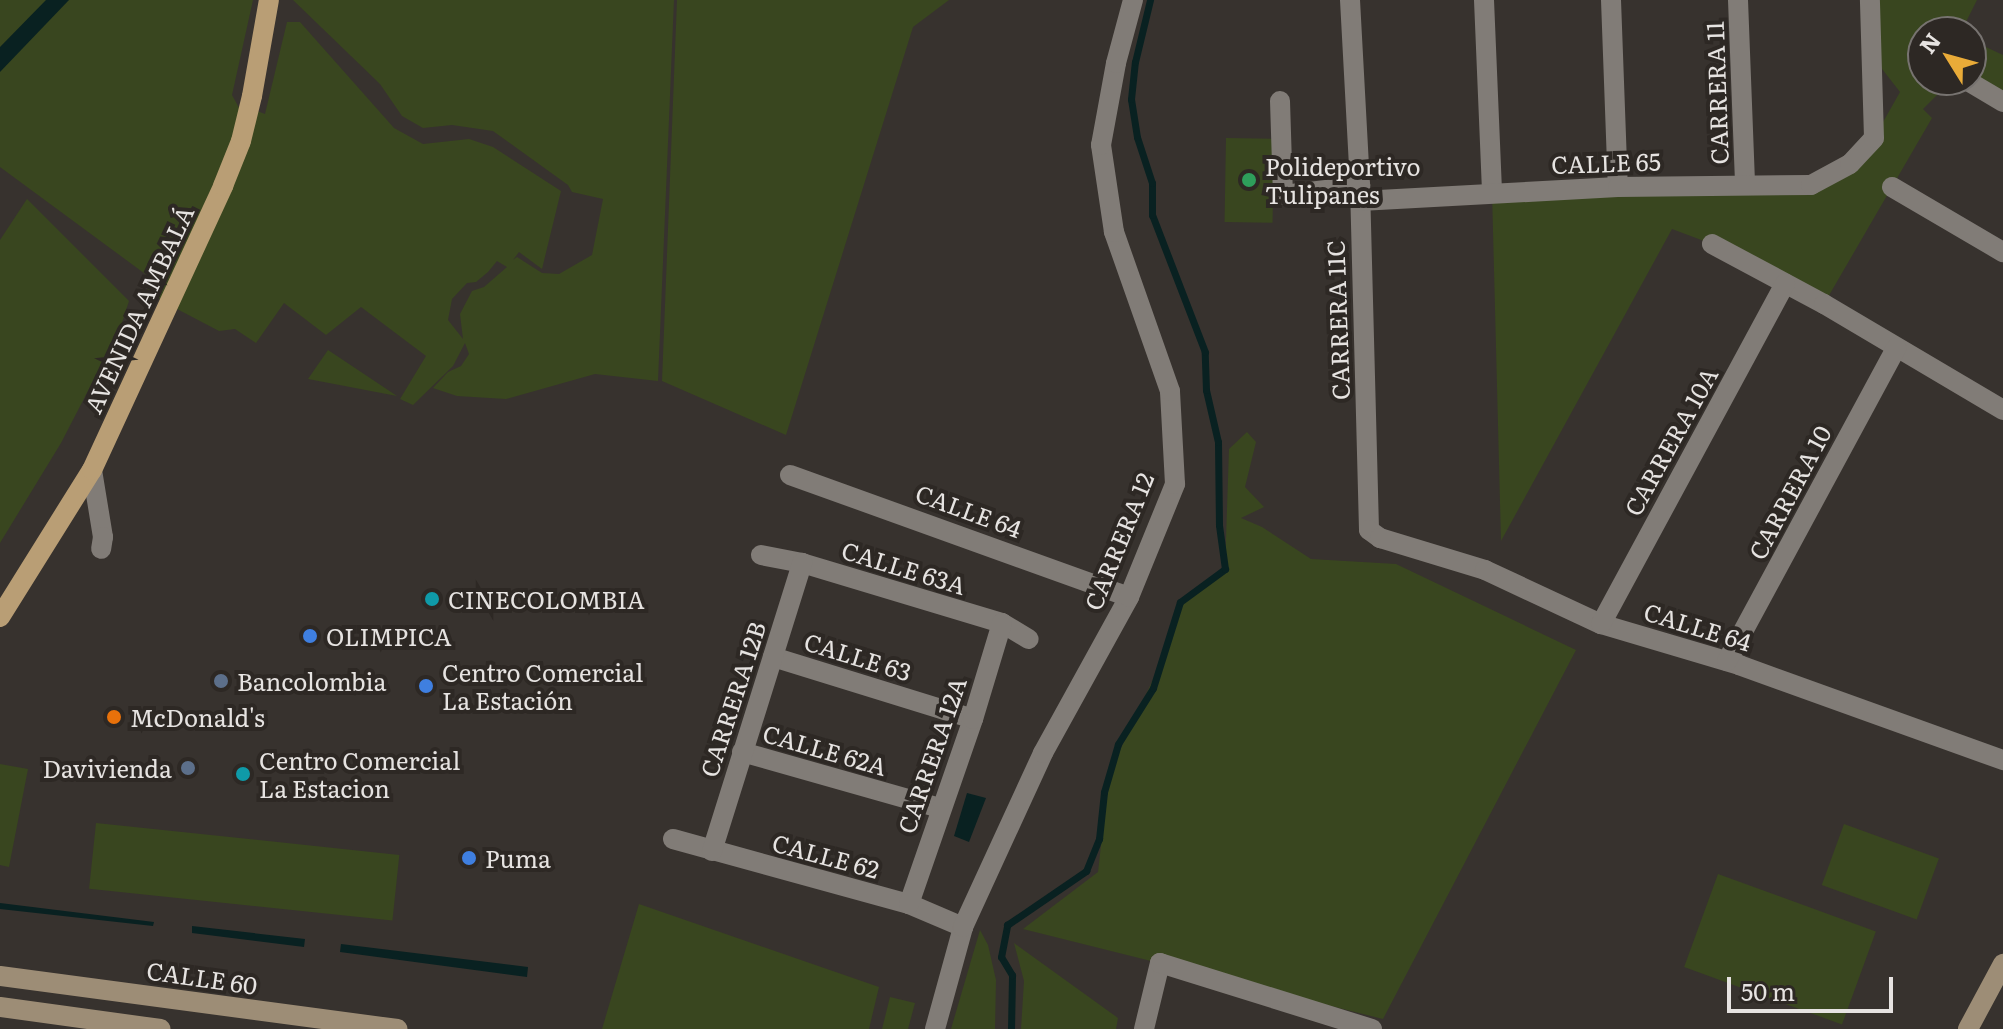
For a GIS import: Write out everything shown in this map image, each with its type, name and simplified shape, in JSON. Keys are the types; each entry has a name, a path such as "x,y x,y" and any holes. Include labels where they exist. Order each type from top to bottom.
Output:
{"main road":[{"name":"AVENIDA AMBALÁ","path":"0,617 92,470 241,141 269,0"},
{"path":"1968,1029 2003,964"},
{"name":"CALLE 60","path":"0,976 397,1029"},
{"path":"0,1007 161,1029"}],"street":[{"name":"CARRERA 12","path":"935,1029 963,927 1043,753 1129,597 1175,484 1170,391 1114,232 1101,145 1116,63 1133,0"},
{"name":"CARRERA 11C","path":"1350,0 1360,194 1369,530 1380,538"},
{"path":"1484,0 1492,192"},
{"path":"1611,0 1618,187"},
{"name":"CARRERA 11","path":"1738,0 1745,185"},
{"name":"CALLE 65","path":"1280,101 1283,195 1811,185 1850,164 1874,138 1870,0"},
{"path":"1892,187 2003,252"},
{"path":"1712,244 2003,410"},
{"name":"CARRERA 10A","path":"1601,624 1785,284"},
{"name":"CARRERA 10","path":"1727,661 1896,348"},
{"path":"92,470 103,537 101,549"},
{"name":"CALLE 64","path":"790,475 1129,597"},
{"name":"CALLE 64","path":"1380,538 1485,570 1601,624 1727,661 2003,760"},
{"name":"CALLE 63A","path":"761,555 802,563 1002,623 1029,639"},
{"name":"CARRERA 12B","path":"712,851 802,563"},
{"name":"CARRERA 12A","path":"909,904 973,719 1002,623"},
{"name":"CALLE 63","path":"773,657 973,719"},
{"name":"CALLE 62A","path":"742,752 940,808"},
{"name":"CALLE 62","path":"673,839 909,904 963,927"},
{"path":"1144,1029 1160,963 1372,1029"}],"green space":[{"path":"0,0 253,0 232,95 243,115 252,109 265,114 287,22 300,22 394,128 423,144 469,139 493,147 561,191 542,269 519,252 513,260 517,257 542,273 559,274 592,255 603,199 572,192 568,185 493,131 452,125 423,128 402,116 380,84 293,0 674,0 658,381 595,374 506,399 457,396 433,388 448,372 461,366 469,354 465,343 453,366 413,405 400,399 426,356 361,307 326,335 284,303 256,343 235,329 219,331 147,291 152,279 0,167","holes":["497,261 507,267 484,287 472,291 460,314 463,339 448,320 452,299 467,283 476,282 488,272"]},
{"path":"677,0 949,0 913,27 786,435 662,381"},
{"path":"1870,0 1977,0 1969,16 1907,16 1907,96 1936,96 1923,109 1932,118 1824,304 1712,244 1672,229 1501,541 1492,192 1811,185 1874,138 1900,92 1872,56"},
{"path":"1987,48 2003,55 2003,102 1987,91"},
{"name":"Polideportivo Tulipanes","path":"1226,138 1274,139 1273,223 1225,222"},
{"path":"27,199 129,301 120,329 61,443 0,543 0,240"},
{"path":"328,350 397,396 308,379"},
{"path":"1247,432 1256,442 1245,487 1264,507 1241,518 1262,527 1311,559 1396,564 1576,650 1383,1019 1023,929 1098,872 1109,774 1162,660 1180,602 1225,569 1229,449"},
{"path":"0,764 28,769 9,867 0,865"},
{"path":"96,823 399,855 392,921 89,889"},
{"path":"1844,824 1939,859 1917,920 1822,885"},
{"path":"1718,874 1876,931 1842,1024 1684,967"},
{"path":"639,904 879,987 869,1029 602,1029"},
{"path":"980,930 988,945 996,980 995,1029 951,1029"},
{"path":"1014,943 1118,1018 1116,1029 1021,1029 1024,981"},
{"path":"890,997 915,1003 908,1029 882,1029"}],"water":[{"path":"46,0 69,0 0,72 0,47"},
{"path":"967,793 986,798 969,842 954,836"},
{"path":"0,903 154,922 153,926 0,909"},
{"path":"192,926 305,939 304,947 192,933"},
{"path":"341,944 528,967 527,977 340,952"}],"waterway":[{"path":"1011,1029 1012,975 1001,957 1007,925 1086,871 1099,839 1104,792 1118,744 1153,688 1180,602 1225,569 1219,525 1218,442 1206,390 1205,352 1152,215 1152,183 1137,137 1131,99 1135,62 1150,0"}],"place":[{"name":"Polideportivo Tulipanes","path":"1249,180"},
{"name":"CINECOLOMBIA","path":"432,599"},
{"name":"OLIMPICA","path":"310,636"},
{"name":"Bancolombia","path":"221,681"},
{"name":"Centro Comercial La Estación","path":"426,686"},
{"name":"McDonald's","path":"114,717"},
{"name":"Davivienda","path":"188,768"},
{"name":"Centro Comercial La Estacion","path":"243,774"},
{"name":"Puma","path":"469,858"}]}
